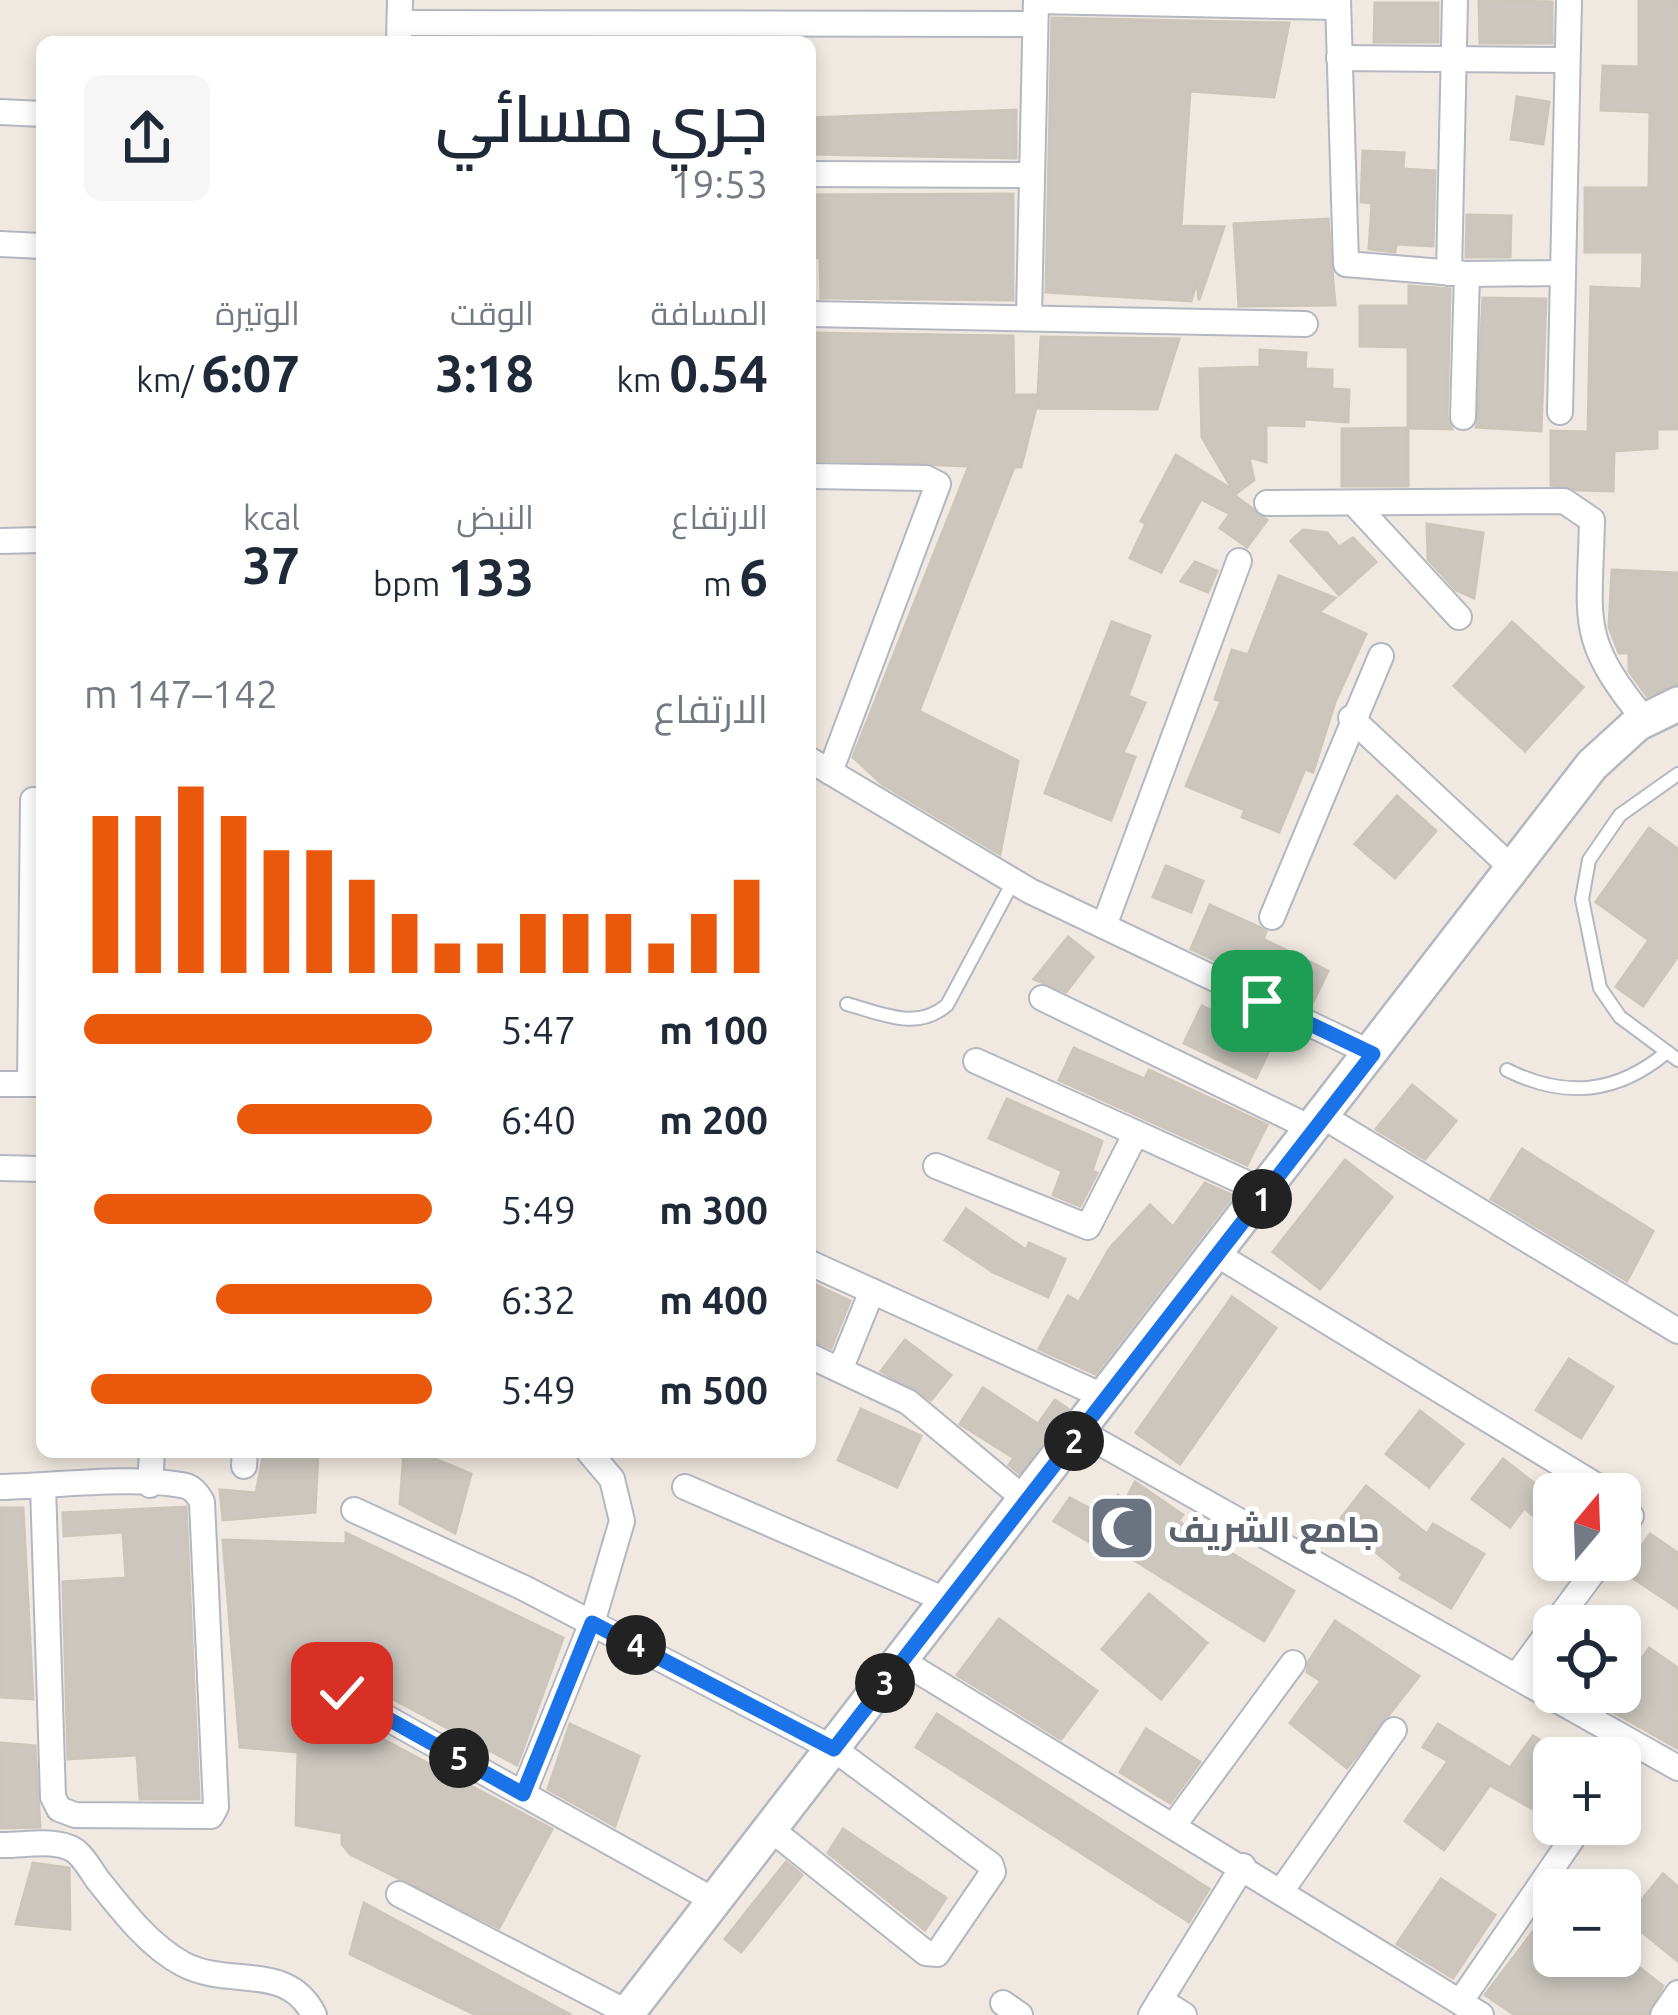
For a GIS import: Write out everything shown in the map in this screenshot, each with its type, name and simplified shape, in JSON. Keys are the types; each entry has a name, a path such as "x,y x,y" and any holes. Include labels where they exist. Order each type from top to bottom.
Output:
{"main road":[{"path":"627,2014 1218,1256 1592,765 1644,719 1678,704"}],"street":[{"path":"1455,0 1463,417"},
{"path":"1560,412 1569,0"},
{"path":"400,22 559,12 1338,4 1346,264 1458,273 1560,273"},
{"path":"1029,314 1036,8"},
{"path":"1339,58 1566,59"},
{"path":"0,112 36,114"},
{"path":"816,174 1032,175"},
{"path":"0,244 36,246"},
{"path":"816,314 1029,314 1305,323"},
{"path":"816,476 926,478 938,484 820,766 1012,882 1373,1054"},
{"path":"1267,503 1564,501 1588,514 1589,634 1606,673 1644,719"},
{"path":"1354,503 1459,617"},
{"path":"0,541 36,540"},
{"path":"1103,926 1239,561"},
{"path":"1272,917 1351,718 1381,656"},
{"path":"1351,718 1513,869"},
{"path":"0,1084 36,1084 33,800"},
{"path":"1042,998 1319,1124 1678,1331"},
{"path":"976,1061 1267,1192"},
{"path":"936,1166 1088,1227 1136,1133"},
{"path":"0,1168 36,1169"},
{"path":"1218,1256 1575,1473"},
{"path":"816,1266 1107,1398"},
{"path":"840,1370 872,1291"},
{"path":"816,1359 908,1402 1027,1501"},
{"path":"1081,1432 1678,1768"},
{"path":"150,1485 152,1458"},
{"path":"523,1794 592,1623 622,1521 612,1479 594,1458"},
{"path":"0,1487 43,1486 184,1485 202,1502 216,1807 201,1819 75,1815 59,1809 53,1797 43,1486"},
{"path":"685,1487 950,1602"},
{"path":"354,1510 592,1623 834,1749 991,1865 990,1881 937,1954 914,1945 772,1830"},
{"path":"1517,1675 1586,1581"},
{"path":"902,1661 1470,2008 1568,1845"},
{"path":"1174,1825 1293,1663"},
{"path":"342,1693 715,1901"},
{"path":"1282,1890 1394,1730"},
{"path":"0,1845 56,1845 75,1851 131,1922 183,1964 231,1978 278,1979 303,1993 314,2015"},
{"path":"1184,2015 1155,2008 1243,1866"},
{"path":"399,1894 627,2014"},
{"path":"1663,2015 1678,1994"}],"lane":[{"path":"1507,1070 1537,1085 1588,1088 1622,1084 1672,1056 1620,1017 1600,988 1582,899 1589,860 1620,815 1678,774"},
{"path":"848,1004 910,1021 931,1019 947,1005 1012,882"}],"building":[{"path":"1479,0 1552,2 1552,43 1480,43"},
{"path":"1639,0 1678,0 1678,429 1657,429 1657,448 1614,451 1613,491 1577,490 1551,485 1551,431 1588,432 1591,287 1642,289 1643,252 1585,252 1585,188 1649,188 1650,112 1601,110 1603,66 1639,67"},
{"path":"1375,3 1438,3 1438,42 1374,42"},
{"path":"1052,18 1289,23 1274,97 1190,91 1181,226 1224,227 1199,300 1197,281 1191,301 1046,292"},
{"path":"1517,97 1549,102 1543,144 1511,139"},
{"path":"1016,110 1016,158 816,154 816,118"},
{"path":"1363,151 1404,153 1403,169 1435,171 1433,246 1396,244 1395,252 1369,249 1372,203 1361,202"},
{"path":"1013,194 1013,300 821,298 816,195"},
{"path":"1467,215 1511,216 1510,257 1466,257"},
{"path":"1328,219 1335,305 1239,306 1234,224"},
{"path":"1409,286 1450,289 1447,417 1452,429 1408,428 1408,347 1360,346 1360,306 1409,306"},
{"path":"1483,298 1546,299 1541,431 1476,427"},
{"path":"816,333 1013,336 1014,395 1038,395 1041,337 1179,339 1157,409 1038,408 1038,400 1021,467 1014,467 919,711 1018,761 1000,854 882,784 853,757 969,466 816,460"},
{"path":"1260,350 1306,353 1305,369 1332,370 1332,389 1349,390 1348,422 1304,419 1304,426 1266,425 1266,462 1249,457 1254,480 1234,495 1267,520 1247,547 1220,528 1230,514 1201,499 1161,572 1130,558 1146,524 1141,521 1176,455 1233,490 1202,437 1200,369 1260,367"},
{"path":"1408,428 1408,486 1342,486 1342,429"},
{"path":"1427,524 1483,533 1474,598 1456,590 1428,559"},
{"path":"1303,530 1327,533 1339,547 1353,538 1376,562 1339,595 1291,541"},
{"path":"1195,562 1217,571 1208,592 1181,581"},
{"path":"1612,570 1678,573 1678,683 1647,696 1629,671 1629,653 1619,653 1609,627"},
{"path":"1279,576 1335,598 1319,612 1366,634 1335,702 1313,772 1305,769 1279,832 1242,817 1245,810 1186,786 1221,701 1215,699 1232,650 1248,655"},
{"path":"1112,622 1150,636 1128,696 1145,703 1123,753 1135,757 1111,820 1045,793"},
{"path":"1512,622 1583,687 1525,751 1454,686"},
{"path":"1397,796 1436,831 1395,878 1355,844"},
{"path":"1649,828 1678,849 1678,956 1643,1006 1616,987 1649,940 1596,902"},
{"path":"1166,866 1203,881 1191,912 1153,897"},
{"path":"1210,905 1259,927 1266,932 1263,939 1328,971 1311,1006 1191,949"},
{"path":"1068,937 1093,957 1066,992 1034,979"},
{"path":"1202,1006 1274,1040 1256,1078 1184,1043"},
{"path":"1074,1048 1145,1079 1149,1070 1267,1125 1247,1165 1059,1080"},
{"path":"1412,1085 1456,1121 1425,1159 1376,1129"},
{"path":"1007,1099 1102,1141 1092,1171 1097,1173 1080,1206 1053,1195 1062,1171 989,1138"},
{"path":"1522,1149 1653,1231 1627,1281 1491,1199"},
{"path":"1345,1160 1392,1197 1320,1289 1273,1252"},
{"path":"1205,1183 1232,1195 1230,1199 1095,1374 1039,1349 1068,1296 1079,1302 1110,1248 1150,1205 1173,1227"},
{"path":"966,1209 1026,1250 1029,1243 1065,1259 1048,1297 993,1272 945,1240"},
{"path":"816,1285 850,1301 831,1348 816,1342"},
{"path":"1232,1297 1276,1328 1180,1464 1136,1433"},
{"path":"905,1340 951,1375 931,1400 881,1371"},
{"path":"1569,1359 1613,1387 1581,1438 1536,1410"},
{"path":"983,1388 1038,1424 1055,1400 1068,1409 1019,1473 1009,1465 1014,1458 960,1424"},
{"path":"861,1409 921,1436 897,1487 838,1460"},
{"path":"1420,1411 1463,1444 1429,1487 1386,1454"},
{"path":"263,1458 318,1458 315,1512 223,1520 220,1490 256,1493"},
{"path":"404,1458 433,1458 471,1474 455,1533 400,1504"},
{"path":"1503,1459 1533,1483 1533,1515 1524,1508 1510,1527 1472,1499"},
{"path":"1135,1482 1183,1515 1178,1521 1294,1591 1264,1641 1110,1545 1106,1552 1054,1521 1070,1498 1104,1516 1118,1495 1126,1500"},
{"path":"1366,1486 1427,1534 1433,1524 1484,1554 1451,1608 1400,1578 1403,1574 1338,1522"},
{"path":"186,1507 199,1799 140,1799 137,1755 68,1759 63,1582 126,1578 123,1532 64,1536 63,1513"},
{"path":"0,1508 23,1508 33,1699 0,1697"},
{"path":"346,1533 563,1638 517,1765 329,1665 326,1694 331,1712 552,1829 499,1928 350,1854 342,1844 342,1833 296,1825 298,1752 240,1747 223,1540 346,1544"},
{"path":"1650,1534 1678,1553 1678,1608 1638,1581 1641,1547"},
{"path":"1149,1594 1207,1643 1161,1699 1102,1649"},
{"path":"999,1619 1097,1691 1061,1739 957,1675"},
{"path":"1335,1621 1419,1676 1347,1768 1290,1723 1321,1681 1307,1672 1309,1661"},
{"path":"1649,1648 1678,1668 1677,1748 1615,1713 1641,1713 1641,1660"},
{"path":"937,1714 1209,1889 1189,1922 916,1747"},
{"path":"570,1724 639,1756 615,1826 548,1789"},
{"path":"1438,1724 1510,1768 1533,1736 1533,1809 1490,1785 1444,1850 1405,1821 1448,1761 1423,1747"},
{"path":"1146,1729 1200,1762 1170,1803 1120,1772"},
{"path":"0,1743 35,1746 40,1827 0,1828"},
{"path":"843,1829 946,1898 925,1930 828,1853"},
{"path":"786,1862 802,1875 741,1952 725,1939"},
{"path":"33,1863 69,1868 70,1929 16,1924"},
{"path":"1663,1874 1678,1887 1678,1961 1641,1931 1641,1901"},
{"path":"1441,1879 1495,1915 1453,1978 1397,1944"},
{"path":"364,1903 571,2015 476,2015 350,1954"},
{"path":"1533,1932 1533,1977 1641,1977 1641,1969 1663,1986 1647,2015 1515,2015 1485,1995"}],"place":[{"name":"جامع الشريف","path":"1122,1528"}],"route":[{"path":"342,1693 523,1794 592,1623 834,1749 1373,1054 1262,1001"}]}
